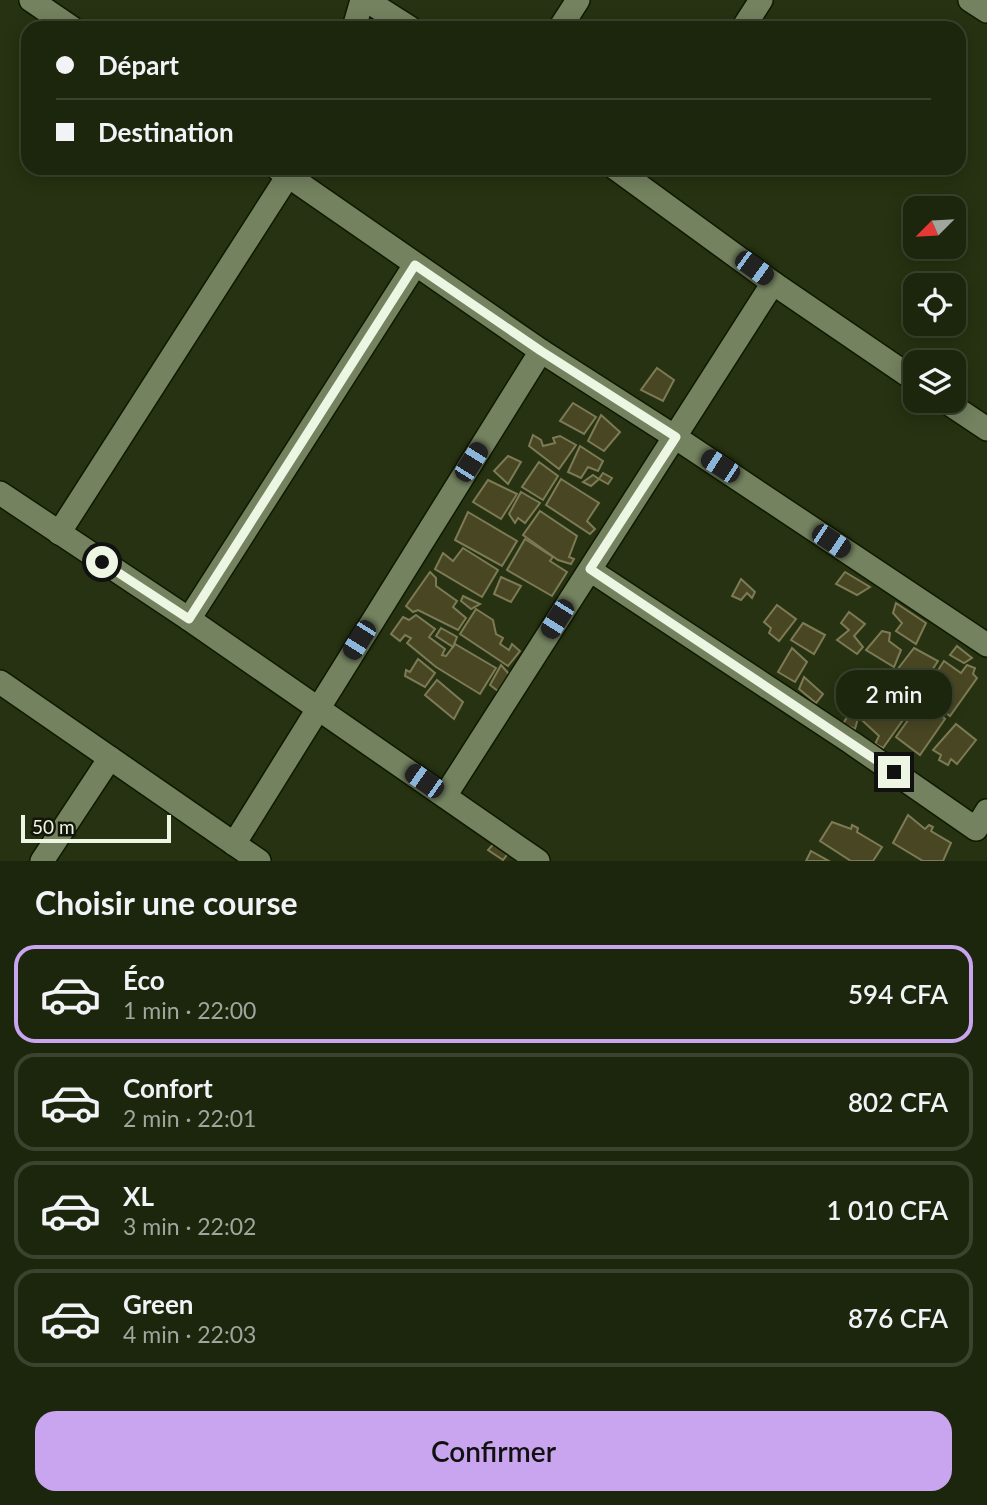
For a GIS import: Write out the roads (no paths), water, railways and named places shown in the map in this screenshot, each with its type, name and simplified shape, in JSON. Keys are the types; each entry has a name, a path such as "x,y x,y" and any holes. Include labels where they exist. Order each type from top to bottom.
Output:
{"street":[{"path":"31,0 62,21"},
{"path":"356,21 364,0 398,21"},
{"path":"564,21 578,0"},
{"path":"748,21 761,0"},
{"path":"970,0 987,11"},
{"path":"59,533 283,175"},
{"path":"291,175 415,265 541,351 676,437 987,645"},
{"path":"642,176 773,282 903,372"},
{"path":"189,619 415,265"},
{"path":"445,796 773,282"},
{"path":"234,844 541,351"},
{"path":"964,413 987,429"},
{"path":"0,493 318,707 538,861"},
{"path":"590,569 852,743 976,830 987,811"},
{"path":"0,682 259,861"},
{"path":"42,861 110,758"}]}
